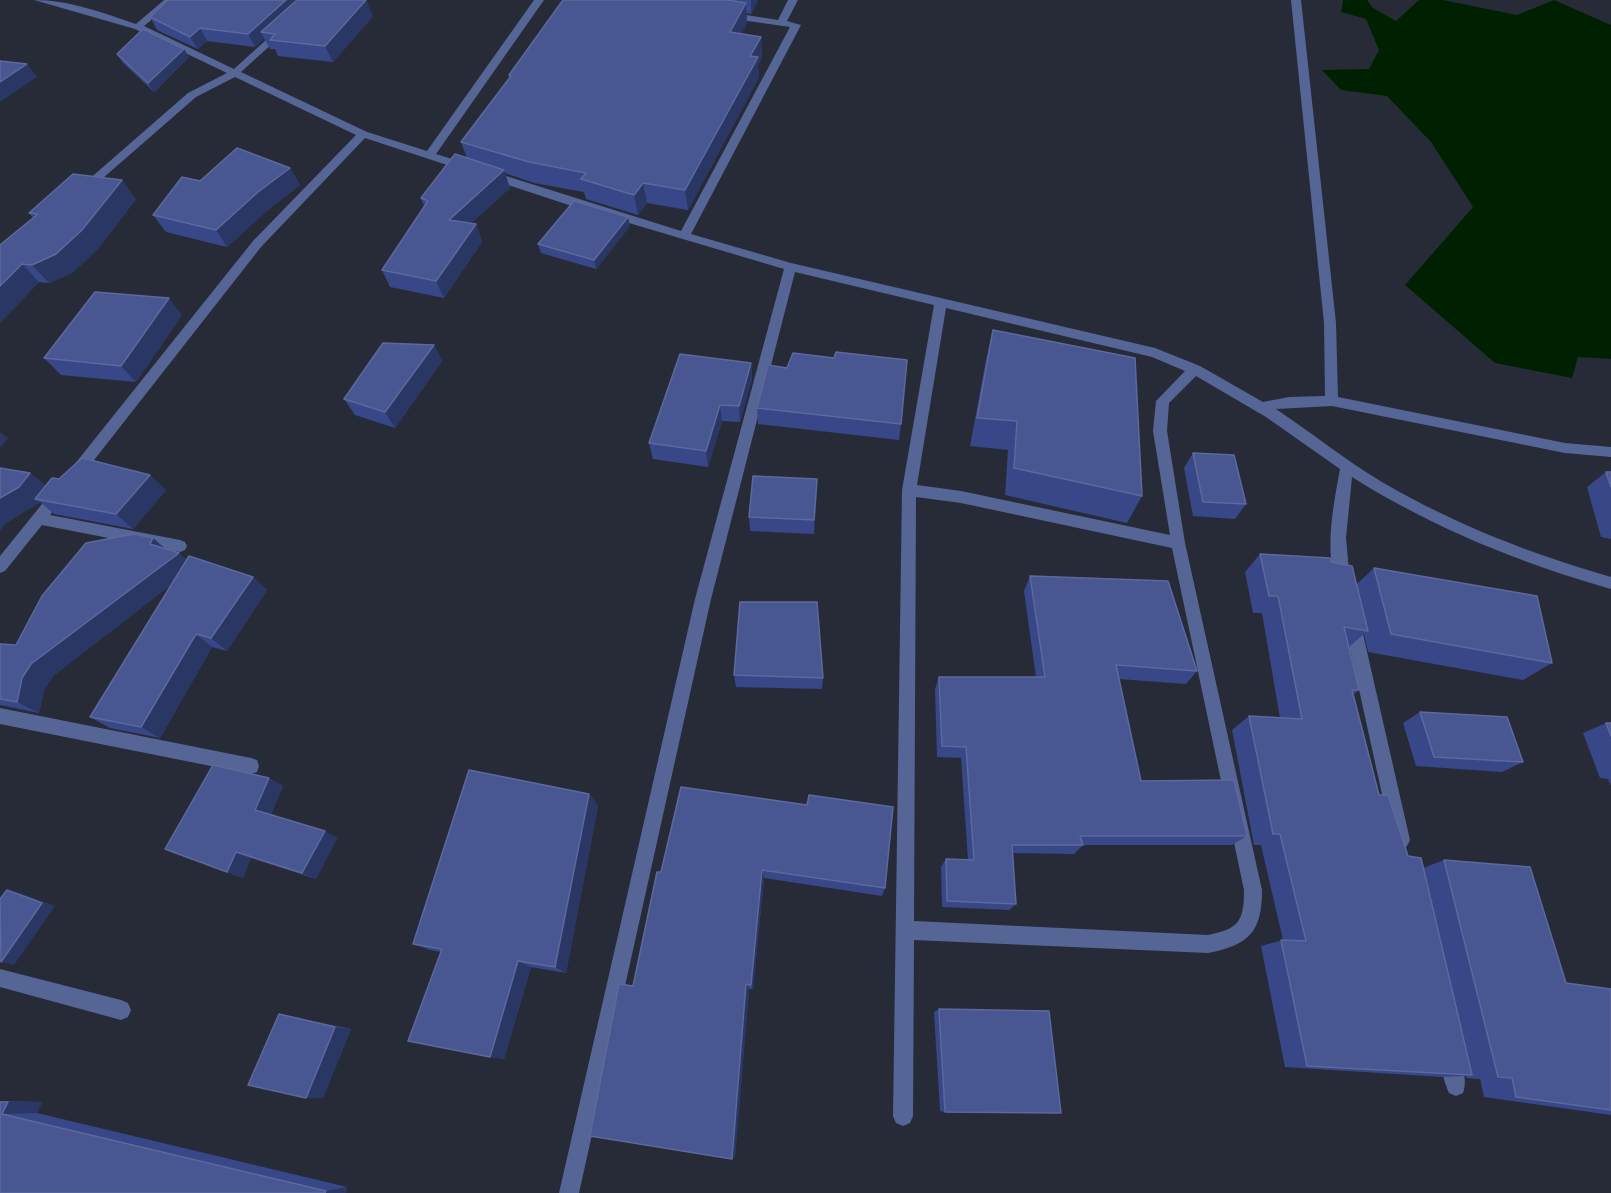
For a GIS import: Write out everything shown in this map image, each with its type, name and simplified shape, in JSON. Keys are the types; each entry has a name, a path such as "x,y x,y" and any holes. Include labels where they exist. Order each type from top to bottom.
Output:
{"street":[{"path":"39,0 72,7 138,27 363,134 429,156 790,267 1155,353 1195,369 1262,407 1347,467 1443,521 1514,553 1611,583"},
{"path":"138,27 170,0"},
{"path":"429,156 539,0"},
{"path":"781,23 793,0"},
{"path":"1296,0 1330,323 1332,401"},
{"path":"684,236 796,26 711,12"},
{"path":"70,202 192,94 235,74 290,22"},
{"path":"0,567 256,244 363,134"},
{"path":"569,1193 703,599 790,267"},
{"path":"903,1116 909,490 941,301"},
{"path":"906,930 1208,944 1230,940 1244,932 1254,913 1253,890 1178,543 1160,431 1163,401 1195,369"},
{"path":"1262,407 1289,402 1332,401 1554,446 1611,452"},
{"path":"1347,467 1336,529 1338,561 1404,853"},
{"path":"909,490 961,497 1178,543"},
{"path":"39,519 180,546"},
{"path":"0,716 251,766"},
{"path":"0,978 121,1010"},
{"path":"1446,1039 1456,1086"}],"shaded area":[{"path":"1343,0 1367,0 1373,8 1396,21 1419,0 1443,0 1517,15 1554,0 1611,25 1611,359 1578,357 1572,378 1495,363 1405,285 1473,207 1431,142 1387,96 1341,90 1322,70 1369,69 1379,50 1366,19 1341,12"}],"building":[{"path":"168,0 286,0 248,34 200,28 190,37 150,17"},
{"path":"297,0 366,0 325,46 270,40 275,34 261,32"},
{"path":"563,0 728,0 746,3 730,32 761,37 750,56 758,57 685,190 643,183 634,195 581,179 586,173 529,162 461,142 511,76 509,75"},
{"path":"143,29 184,49 148,83 117,54"},
{"path":"0,61 27,64 0,82"},
{"path":"237,148 290,168 258,192 216,230 153,215 182,177 200,181"},
{"path":"455,154 504,170 449,220 476,224 436,281 382,270 428,201 421,198"},
{"path":"73,174 122,180 82,230 56,254 32,265 22,264 0,286 0,245 38,214 29,213"},
{"path":"574,201 628,217 594,260 538,244"},
{"path":"95,292 169,298 121,366 44,358"},
{"path":"993,330 1135,358 1142,496 1014,468 1017,421 977,418"},
{"path":"383,343 434,345 385,412 344,399"},
{"path":"836,352 907,360 901,424 757,408 768,365 787,368 793,353 834,358"},
{"path":"680,354 751,363 739,406 720,405 706,451 649,443"},
{"path":"1193,453 1234,455 1246,504 1203,502"},
{"path":"82,458 150,475 116,514 35,499 52,478 59,479"},
{"path":"0,468 30,473 19,487 0,498"},
{"path":"1606,472 1611,472 1611,487"},
{"path":"753,476 817,479 814,520 749,517"},
{"path":"134,534 153,538 150,544 179,553 31,664 22,678 17,702 0,699 0,644 16,645 42,596 86,543"},
{"path":"1260,554 1330,558 1331,562 1352,566 1368,631 1344,627 1359,690 1352,690 1379,795 1388,795 1408,856 1421,858 1472,1075 1307,1066 1281,940 1306,941 1280,834 1273,834 1249,716 1302,719 1278,596 1269,596"},
{"path":"189,556 253,577 211,638 196,634 141,727 90,717"},
{"path":"1374,568 1537,596 1552,663 1391,634"},
{"path":"1030,576 1168,581 1197,671 1116,665 1141,781 1234,780 1247,836 1080,836 1083,845 1012,845 1016,904 947,901 946,859 974,860 966,747 942,746 939,677 1045,677"},
{"path":"740,602 817,602 823,678 734,675"},
{"path":"1420,712 1507,717 1523,762 1434,757"},
{"path":"1606,723 1611,723 1611,736"},
{"path":"213,765 269,778 255,810 325,831 302,873 236,852 227,872 165,849"},
{"path":"469,770 589,794 555,967 518,961 490,1057 408,1041 442,949 413,944"},
{"path":"681,787 807,805 809,795 893,807 885,888 762,870 751,985 746,984 732,1159 590,1136 619,984 633,986 657,872 661,872"},
{"path":"1444,860 1530,867 1566,983 1611,989 1611,1110 1516,1097 1512,1078 1498,1077"},
{"path":"7,890 42,903 1,962 0,899"},
{"path":"939,1009 1049,1011 1061,1113 945,1112"},
{"path":"279,1014 335,1027 306,1098 248,1085"},
{"path":"0,1102 8,1102 2,1114 326,1191 325,1193 0,1193"}]}
